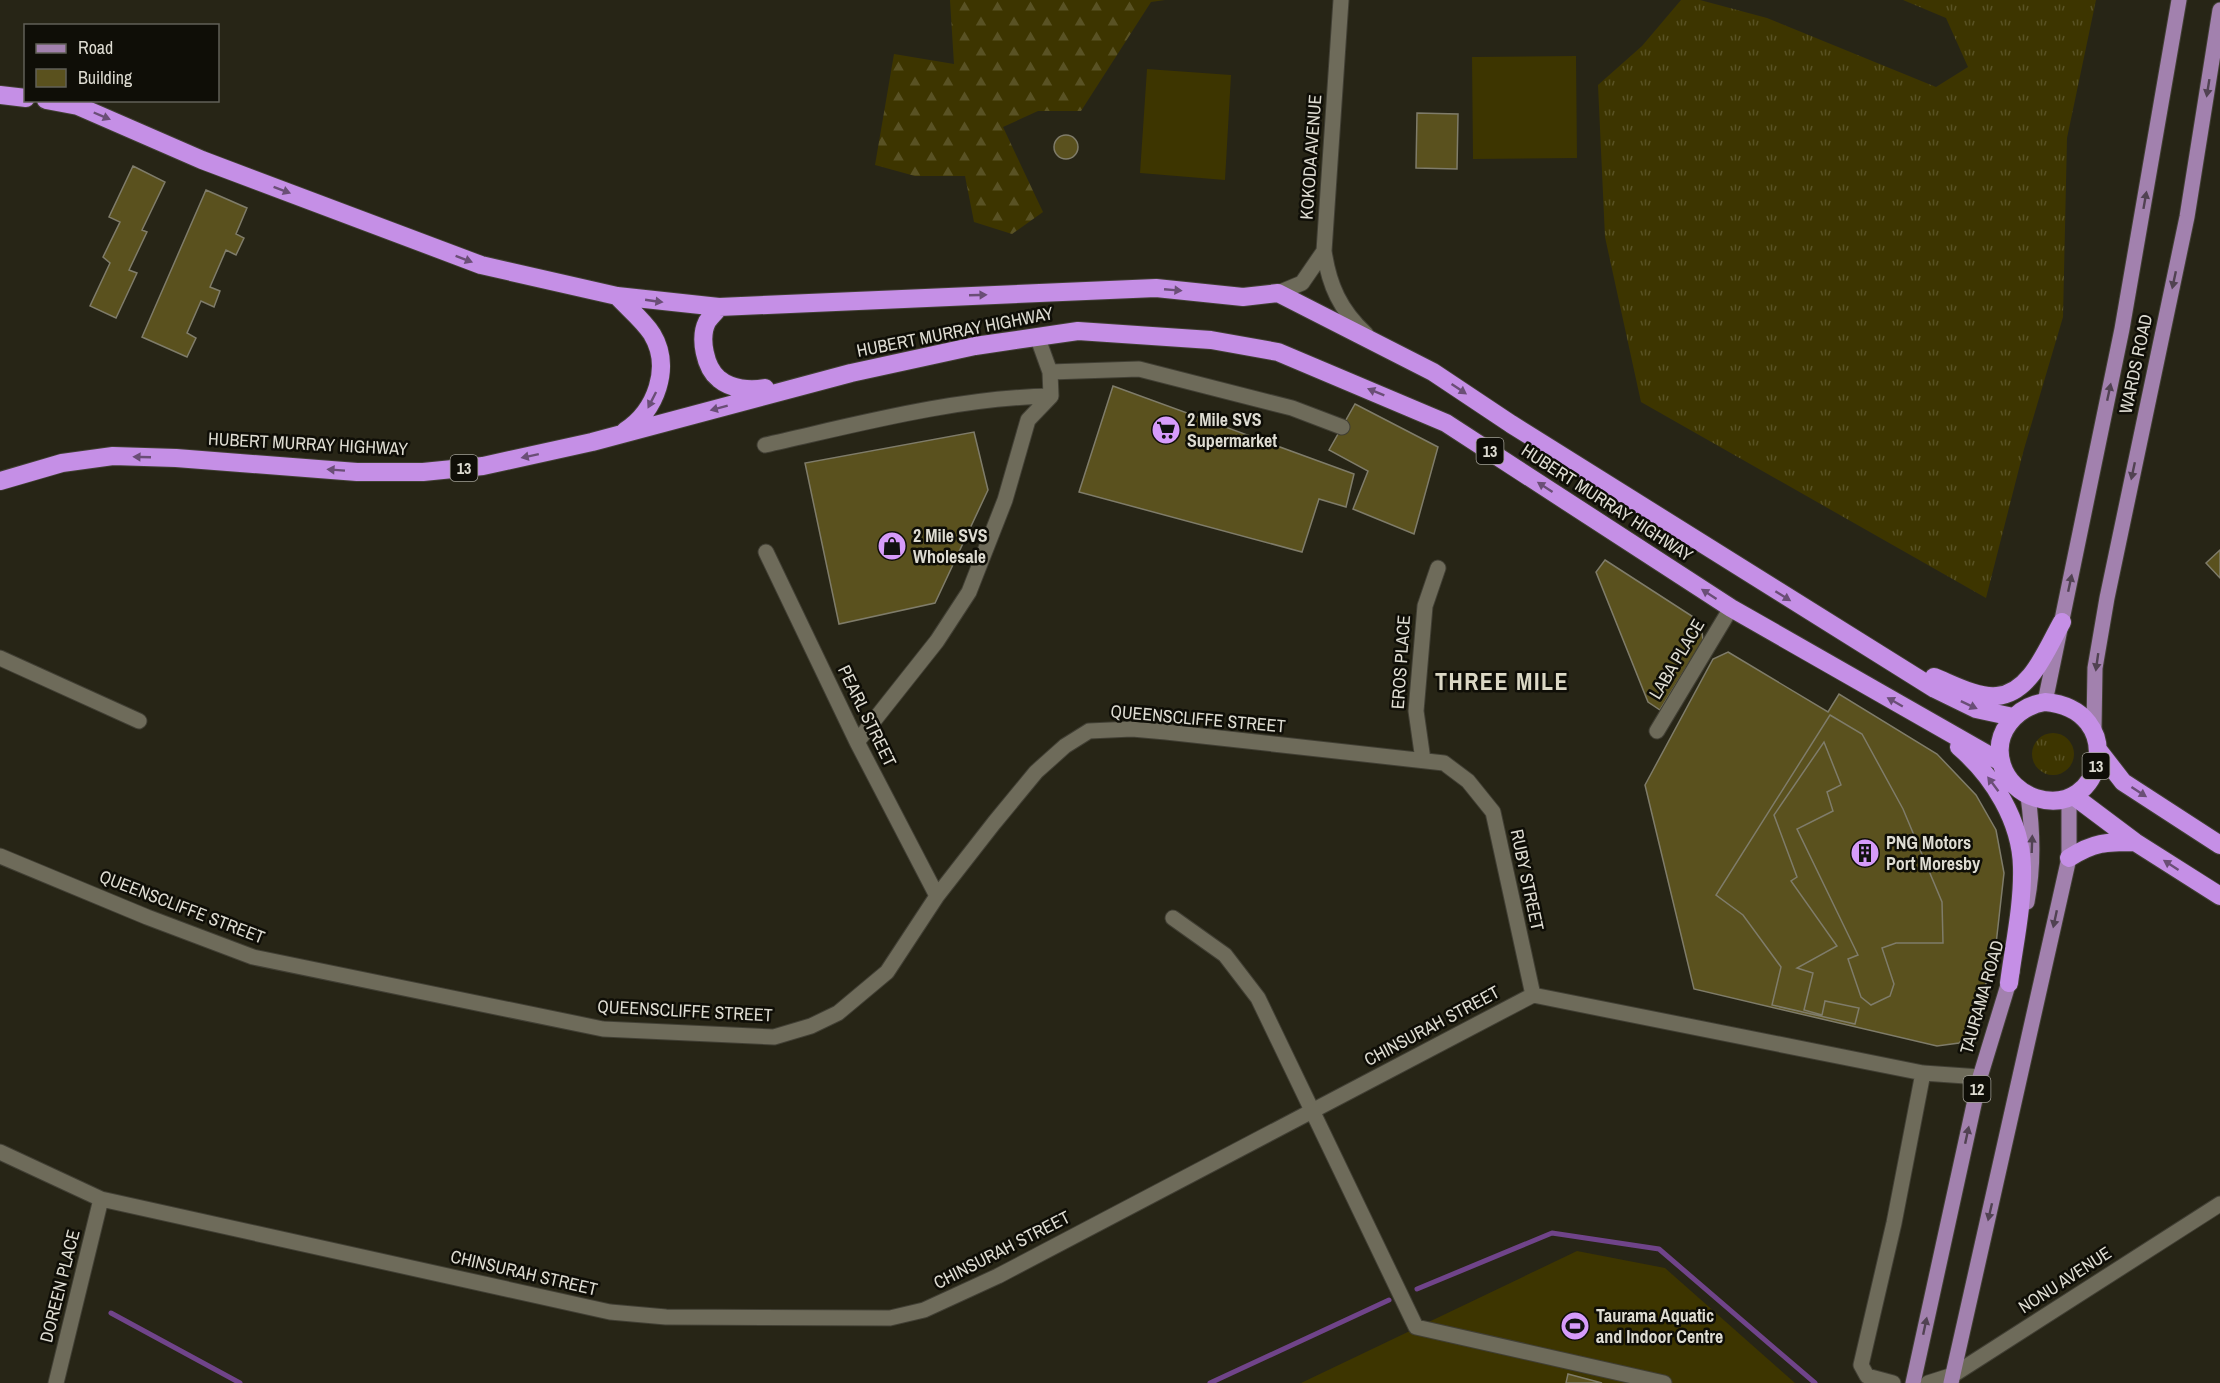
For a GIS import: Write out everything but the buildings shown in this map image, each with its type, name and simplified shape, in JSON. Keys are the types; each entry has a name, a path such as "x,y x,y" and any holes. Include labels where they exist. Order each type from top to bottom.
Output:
{"highway":[{"path":"0,95 24,98"},
{"name":"HUBERT MURRAY HIGHWAY","path":"57,102 78,106 202,160 481,265 617,296 719,307 1156,288 1243,297 1278,293 1433,372 1511,424 1869,650 1935,689 1976,709 2013,717"},
{"path":"617,296 651,333 660,354 660,378 655,395 640,422 620,435"},
{"path":"719,307 706,323 704,347 707,362 718,379 738,388 757,390 823,371 851,373"},
{"name":"HUBERT MURRAY HIGHWAY","path":"0,481 62,463 113,456 176,458 357,472 423,472 483,466 620,435 851,373 975,346 1078,331 1210,340 1278,352 1446,423 1731,608 2001,762"},
{"path":"1869,650 1888,653 1934,677 1978,693 1996,696 2018,690 2043,656 2062,622"},
{"path":"2001,762 2002,736 2013,717 2033,704 2045,702"},
{"name":"13","path":"2045,702 2061,703 2075,709 2094,727 2099,751 2123,782 2220,845"},
{"path":"1932,723 1972,758 1986,774 2000,793 2013,824 2022,866 2009,983"},
{"name":"13","path":"2072,798 2092,777 2099,751"},
{"name":"13","path":"2001,762 2011,782 2028,796 2043,800 2072,798 2135,842 2220,896"},
{"path":"2069,858 2086,847 2104,842 2135,842"}],"main road":[{"name":"WARDS ROAD","path":"2045,702 2122,329 2179,0"},
{"name":"WARDS ROAD","path":"2094,727 2095,668 2107,598 2187,217 2220,10"},
{"name":"TAURAMA ROAD","path":"1913,1383 1980,1077 2009,983 2031,880 2033,833 2028,796"},
{"name":"12","path":"1952,1379 2069,858 2072,798"}],"street":[{"name":"KOKODA AVENUE","path":"1341,0 1324,251 1328,280 1341,306 1355,324 1377,344"},
{"path":"1278,293 1302,283 1324,251"},
{"path":"857,742 943,633 969,592 1005,500 1028,420 1051,396 1050,372 1037,336"},
{"path":"1050,372 1139,369 1292,408 1342,427"},
{"path":"765,446 880,419 1009,397 1051,396"},
{"name":"PEARL STREET","path":"766,552 857,742 937,896"},
{"name":"EROS PLACE","path":"1423,760 1416,711 1425,606 1438,568"},
{"name":"LABA PLACE","path":"1657,731 1731,608"},
{"path":"0,658 139,721"},
{"name":"QUEENSCLIFFE STREET","path":"0,856 147,917 253,957 603,1029 774,1037 811,1026 838,1013 887,972 937,896 1036,772 1065,746 1089,731 1132,729 1423,760 1444,763 1468,781"},
{"name":"RUBY STREET","path":"1468,781 1493,813 1533,995"},
{"path":"1173,918 1226,955 1258,998 1416,1327 1664,1383"},
{"path":"1533,995 1923,1073 1980,1077"},
{"name":"CHINSURAH STREET","path":"0,1152 101,1199 610,1312 666,1317 890,1318 924,1310 998,1276 1533,995"},
{"path":"1893,1383 1867,1376 1861,1365 1894,1223 1923,1073"},
{"name":"DOREEN PLACE","path":"56,1383 101,1199"},
{"name":"NONU AVENUE","path":"1928,1383 1952,1379 2220,1204"}],"green space":[{"path":"950,0 1165,0 1151,2 1081,111 1038,111 1003,127 1043,212 1012,234 974,222 965,176 915,176 875,165 894,54 954,64"},
{"path":"1681,0 1700,0 1767,18 1936,87 1968,67 1946,18 1903,0 2096,0 2067,138 2063,317 2024,449 1986,598 1641,402 1605,237 1598,85 1642,46"},
{"path":"1576,56 1577,158 1473,159 1472,57"},
{"path":"1147,69 1231,75 1225,180 1140,173"},
{"path":"2053,733 2068,739 2074,754 2068,769 2053,775 2038,769 2032,754 2038,739"},
{"name":"Taurama Aquatic and Indoor Centre","path":"1577,1251 1665,1268 1795,1383 1301,1383"}],"waterway":[{"path":"1417,1289 1552,1233 1659,1249 1815,1383"},
{"path":"1210,1383 1389,1300"},
{"path":"111,1313 240,1383"}],"place":[{"name":"2 Mile SVS Supermarket","path":"1166,430"},
{"name":"2 Mile SVS Wholesale","path":"892,546"},
{"name":"PNG Motors Port Moresby","path":"1865,853"},
{"name":"Taurama Aquatic and Indoor Centre","path":"1575,1326"}],"district":[{"name":"THREE MILE","path":"1502,682"}]}
